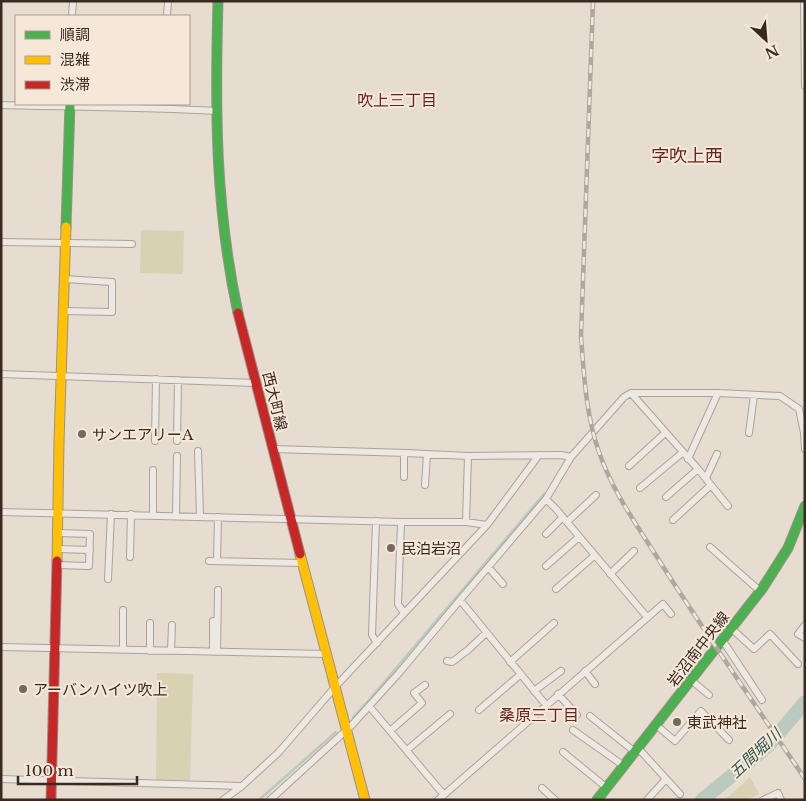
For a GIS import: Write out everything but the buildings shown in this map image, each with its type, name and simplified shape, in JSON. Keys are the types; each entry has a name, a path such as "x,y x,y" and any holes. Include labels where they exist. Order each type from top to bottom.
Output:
{"street":[{"path":"72,15 73,1"},
{"path":"167,15 168,1"},
{"name":"西大町線","path":"218,1 216,112 222,224 232,287 302,563 365,800"},
{"path":"804,1 805,86"},
{"path":"1,105 142,107 216,112"},
{"path":"51,800 70,106"},
{"path":"1,242 132,244"},
{"path":"63,310 112,312 112,282 64,279"},
{"path":"1,374 256,383"},
{"path":"155,441 156,379"},
{"path":"178,380 178,441"},
{"path":"631,393 706,478 728,506"},
{"path":"270,800 346,731 369,706 546,499 571,457 624,397 631,393 718,393 780,396 799,409 805,449"},
{"path":"688,459 718,393"},
{"path":"749,433 754,395"},
{"path":"629,466 665,433"},
{"path":"273,449 404,452 468,456 561,455 571,457"},
{"path":"198,451 200,516"},
{"path":"404,452 404,477"},
{"path":"640,488 682,453"},
{"path":"425,485 427,454"},
{"path":"706,478 717,454"},
{"path":"223,800 242,786 279,752 335,687 487,525 539,455"},
{"path":"176,515 177,456"},
{"path":"466,522 468,456"},
{"path":"666,498 698,469"},
{"path":"153,470 153,515"},
{"path":"673,520 712,485"},
{"path":"546,534 596,495"},
{"path":"546,499 647,617"},
{"name":"岩沼南中央線","path":"597,800 723,641 760,591 780,562 805,506"},
{"path":"1,512 466,522 487,525"},
{"path":"108,579 111,514"},
{"path":"130,557 132,514"},
{"path":"217,561 218,517"},
{"path":"376,521 372,635 377,643"},
{"path":"401,522 398,604 404,613"},
{"path":"57,565 89,566 90,550 90,534 58,533"},
{"path":"546,566 579,537"},
{"path":"710,547 760,591"},
{"path":"58,549 90,550"},
{"path":"610,574 634,551"},
{"path":"556,590 594,556"},
{"path":"209,561 302,563"},
{"path":"488,567 503,584"},
{"path":"215,652 218,590"},
{"path":"460,600 546,705"},
{"path":"369,706 406,750 441,797 662,604 671,614"},
{"path":"123,610 123,650"},
{"path":"213,621 215,652"},
{"path":"150,623 150,651"},
{"path":"510,662 554,623"},
{"path":"171,651 172,625"},
{"path":"805,625 798,634 805,638"},
{"path":"732,629 754,649 770,634 798,664"},
{"path":"447,661 452,662 486,633"},
{"path":"723,641 762,700"},
{"path":"1,647 326,654"},
{"path":"534,691 561,671"},
{"path":"585,671 595,684"},
{"path":"479,710 520,674"},
{"path":"691,680 709,695"},
{"path":"390,731 422,703 414,694 425,685"},
{"path":"558,694 577,715"},
{"path":"656,725 675,741 702,710 729,740"},
{"path":"406,750 450,714"},
{"path":"590,716 636,750 680,794"},
{"path":"573,730 624,766"},
{"path":"563,752 607,788"},
{"path":"1,779 242,786"},
{"path":"647,800 666,779"},
{"path":"542,788 555,800"},
{"path":"764,800 778,793 781,800"}],"shaded area":[{"path":"141,230 184,231 183,274 140,273"},
{"path":"157,673 193,674 190,780 156,780"},
{"path":"750,777 759,794 747,800 721,800 729,796"}],"waterway":[{"path":"353,717 544,494"},
{"name":"五間堀川","path":"702,800 768,746 805,702"},
{"path":"259,800 336,732"}],"railway":[{"path":"593,1 581,336 586,395 591,424 605,467 627,510 697,619 805,779"}],"traffic: fast":[{"path":"218,1 218,157 225,234 238,313"},
{"path":"66,227 70,105"},
{"path":"597,800 762,589 788,548 805,506"}],"traffic: slow":[{"path":"57,561 66,227"},
{"path":"300,554 365,800"}],"traffic: jam":[{"path":"238,313 300,554"},
{"path":"51,800 57,561"}],"place":[{"name":"サンエアリーA","path":"82,434"},
{"name":"民泊岩沼","path":"391,548"},
{"name":"アーバンハイツ吹上","path":"23,689"},
{"name":"東武神社","path":"677,722"}],"district":[{"name":"吹上三丁目","path":"397,100"},
{"name":"字吹上西","path":"687,156"},
{"name":"桑原三丁目","path":"539,715"}]}
